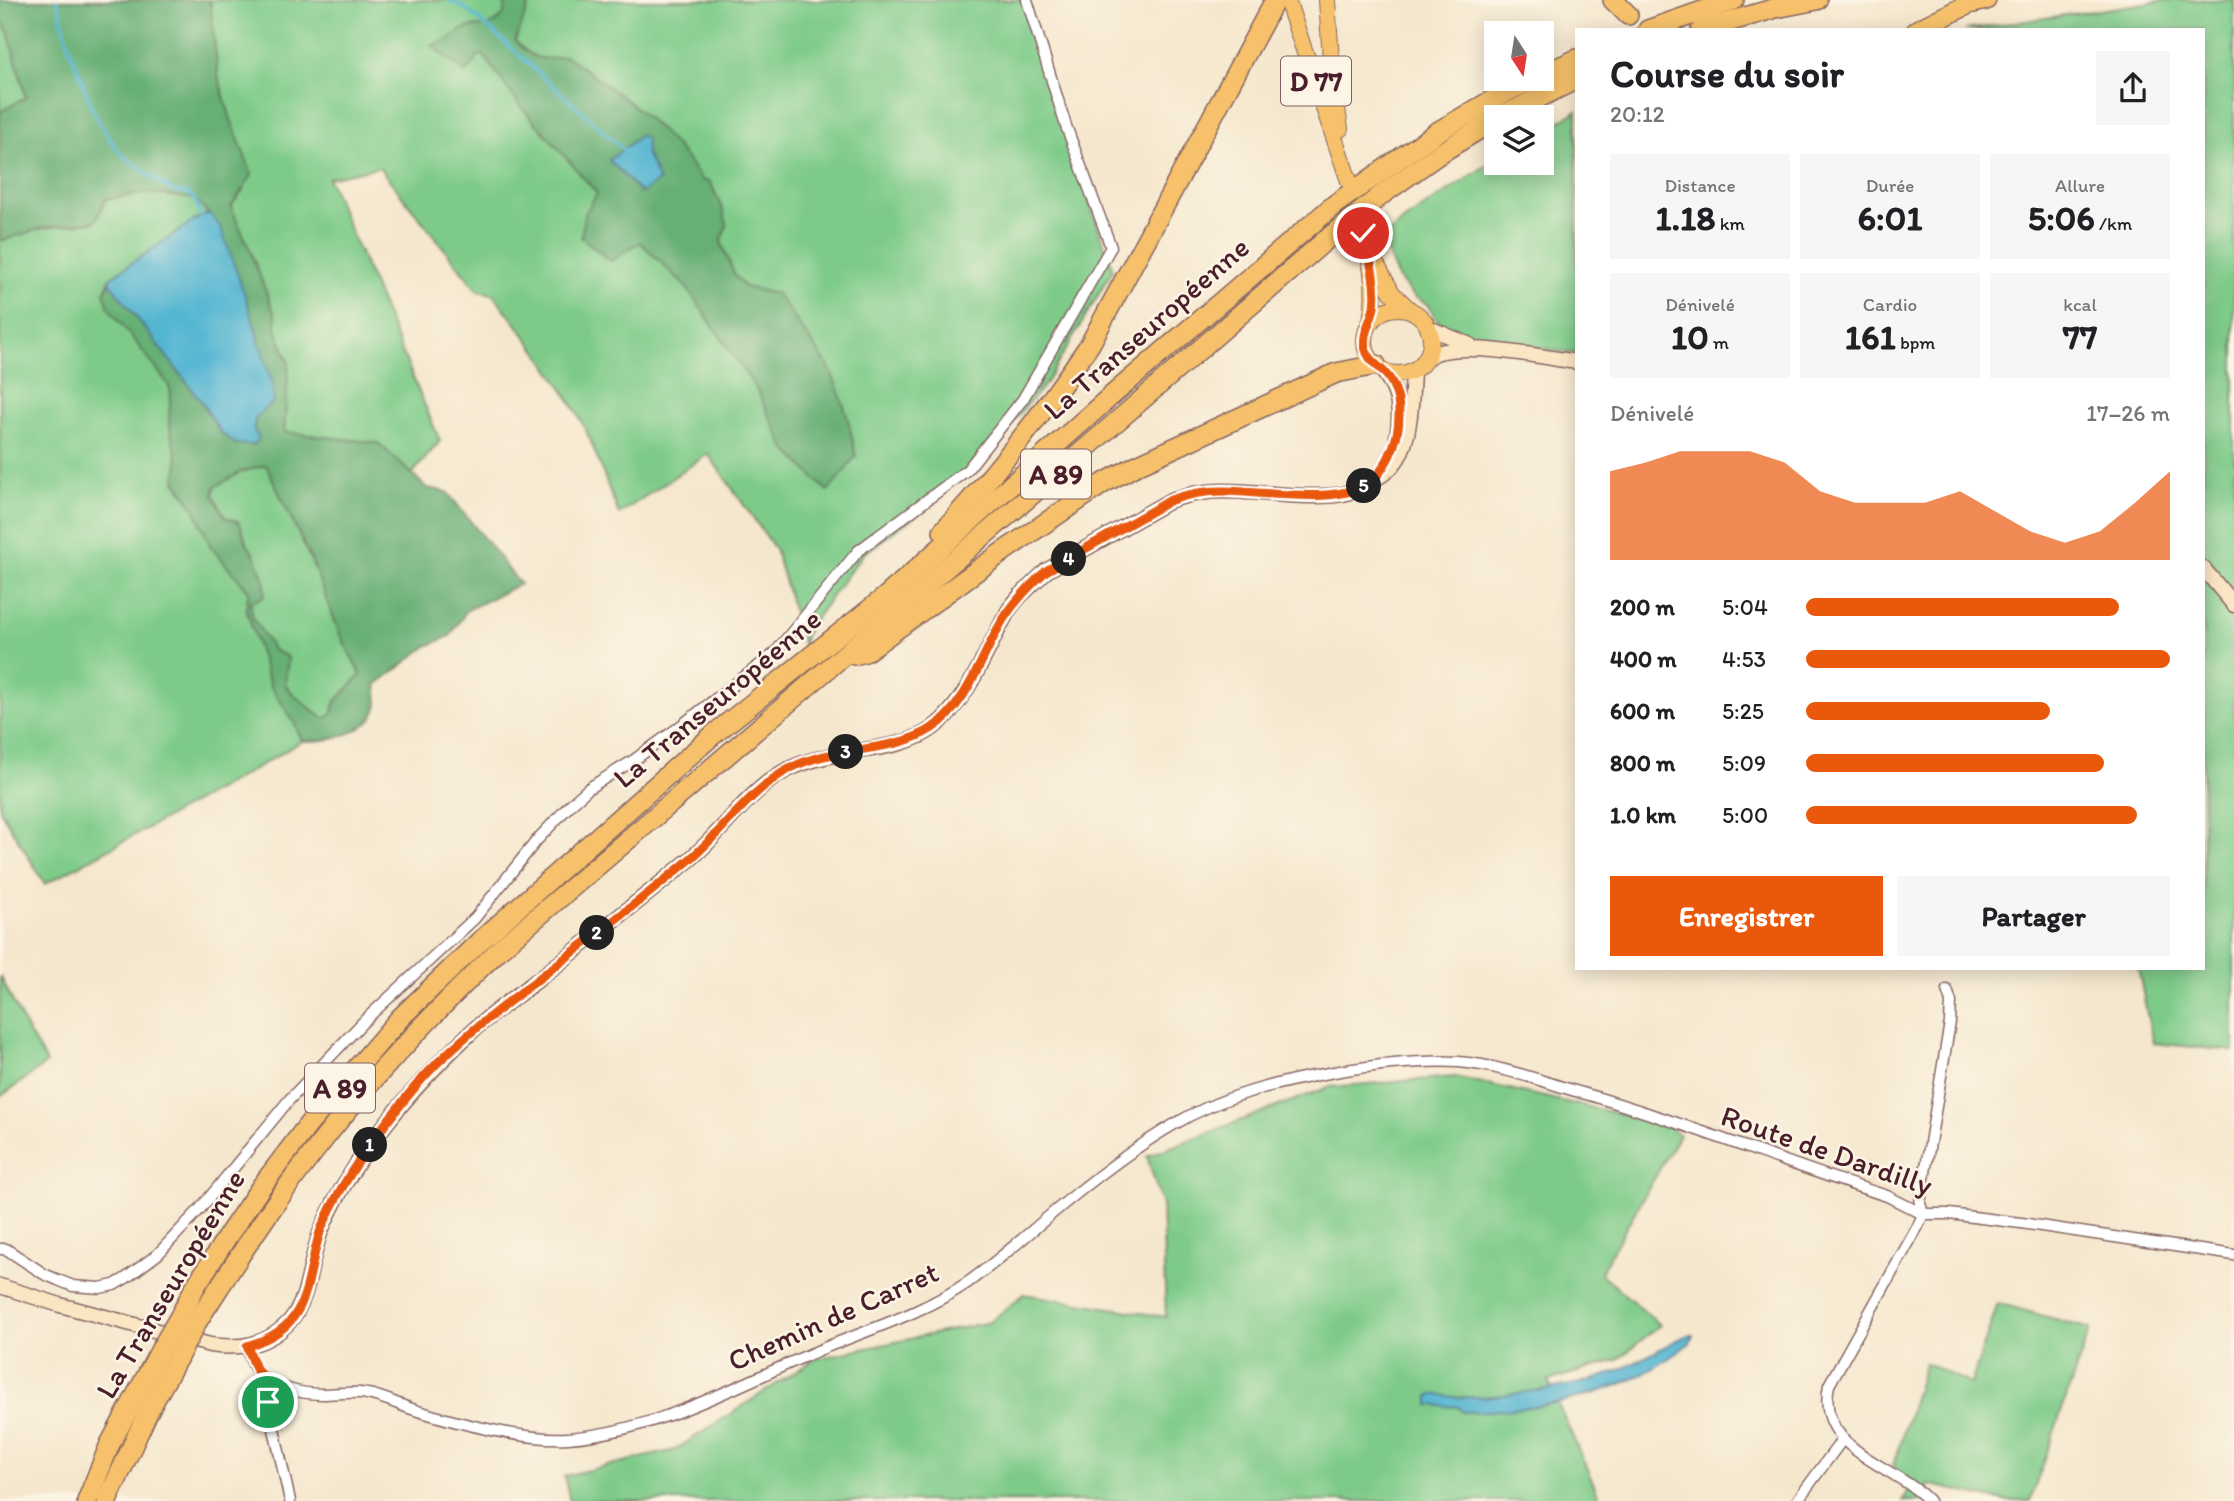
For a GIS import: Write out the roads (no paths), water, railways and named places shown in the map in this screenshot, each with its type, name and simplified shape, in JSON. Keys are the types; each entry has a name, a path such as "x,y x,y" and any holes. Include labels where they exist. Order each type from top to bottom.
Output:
{"highway":[{"path":"1613,0 1628,15"},
{"path":"1654,28 1734,0"},
{"path":"1708,28 1776,8 1817,0"},
{"path":"1921,28 1969,4 1986,0"},
{"path":"885,597 902,571 943,532 991,479 1067,379 1090,344 1271,7"},
{"path":"1554,70 1575,61"},
{"name":"La Transeuropéenne","path":"1524,105 1575,80"},
{"name":"La Transeuropéenne","path":"189,1318 202,1277 261,1187 308,1125 400,1018 498,925 714,734 885,597 1110,397 1334,205 1437,132 1508,91"},
{"name":"La Transeuropéenne","path":"87,1501 110,1444 169,1354 189,1318 312,1153 450,996 501,948 1346,223 1442,152 1484,126"},
{"path":"835,661 865,652 1004,551 1104,483 1136,465 1336,373 1380,368"},
{"name":"La Transeuropéenne","path":"107,1501 148,1412 169,1354"}],"main road":[{"name":"D 77","path":"1287,0 1349,181"},
{"path":"1327,0 1332,75 1344,163"},
{"path":"1366,241 1392,293 1409,309 1418,314 1429,328 1431,348 1419,365 1404,373 1380,368 1369,358 1364,339 1371,321 1374,295 1366,241"},
{"path":"1371,321 1388,309 1409,309"}],"street":[{"path":"0,1249 6,1249 44,1274 82,1287 100,1288 114,1285 146,1264 184,1228 289,1100 365,1020 475,918 537,840 571,804 589,788 678,728 774,654 858,551 967,470 1023,399 1111,247 1066,126 1027,0"},
{"path":"1429,328 1450,339 1482,349"},
{"path":"0,1286 210,1345 231,1348 247,1346 276,1334 299,1310 321,1228 349,1176 417,1084 471,1032 690,859 776,776 814,758 885,745 918,736 932,728 954,706 1010,608 1031,583 1046,571 1171,500 1190,494 1222,491 1324,496 1342,494 1374,480 1387,472 1403,449 1419,365 1435,352 1482,349 1575,362"},
{"path":"1374,480 1394,447 1400,423 1394,386 1380,368"},
{"path":"2205,570 2234,605"},
{"path":"1929,1501 1916,1489 1842,1440 1831,1422 1826,1398 1829,1385 1923,1214 1920,1203 1950,1022 1951,1002 1947,990"},
{"name":"Chemin de Carret","path":"273,1383 294,1391 323,1394 348,1391 372,1395 419,1411 481,1427 542,1437 564,1439 650,1423 919,1311 963,1286 1000,1259 1070,1198 1129,1153 1176,1123 1215,1105 1270,1087 1333,1072 1421,1062 1463,1062 1495,1068"},
{"name":"Route de Dardilly","path":"1495,1068 1644,1111 1887,1196 1923,1214 1950,1214 2021,1223 2234,1255"},
{"path":"247,1346 257,1371 273,1383 268,1393 268,1402 290,1501"},
{"path":"1797,1501 1842,1440"}],"water":[{"path":"641,135 646,139 646,153 659,181 641,193 609,160"},
{"path":"209,213 221,228 272,383 274,401 256,417 253,429 259,438 254,445 236,444 221,433 201,401 110,283 110,278"},
{"path":"1688,1335 1693,1335 1690,1343 1668,1359 1651,1370 1602,1391 1533,1407 1485,1411 1462,1412 1459,1407 1429,1405 1429,1396 1433,1395 1496,1396 1592,1380 1624,1368"}],"waterway":[{"path":"57,0 69,47 96,117 118,151 174,192 187,193 195,199 201,216"},
{"path":"449,0 466,9 488,27 625,151"}]}
